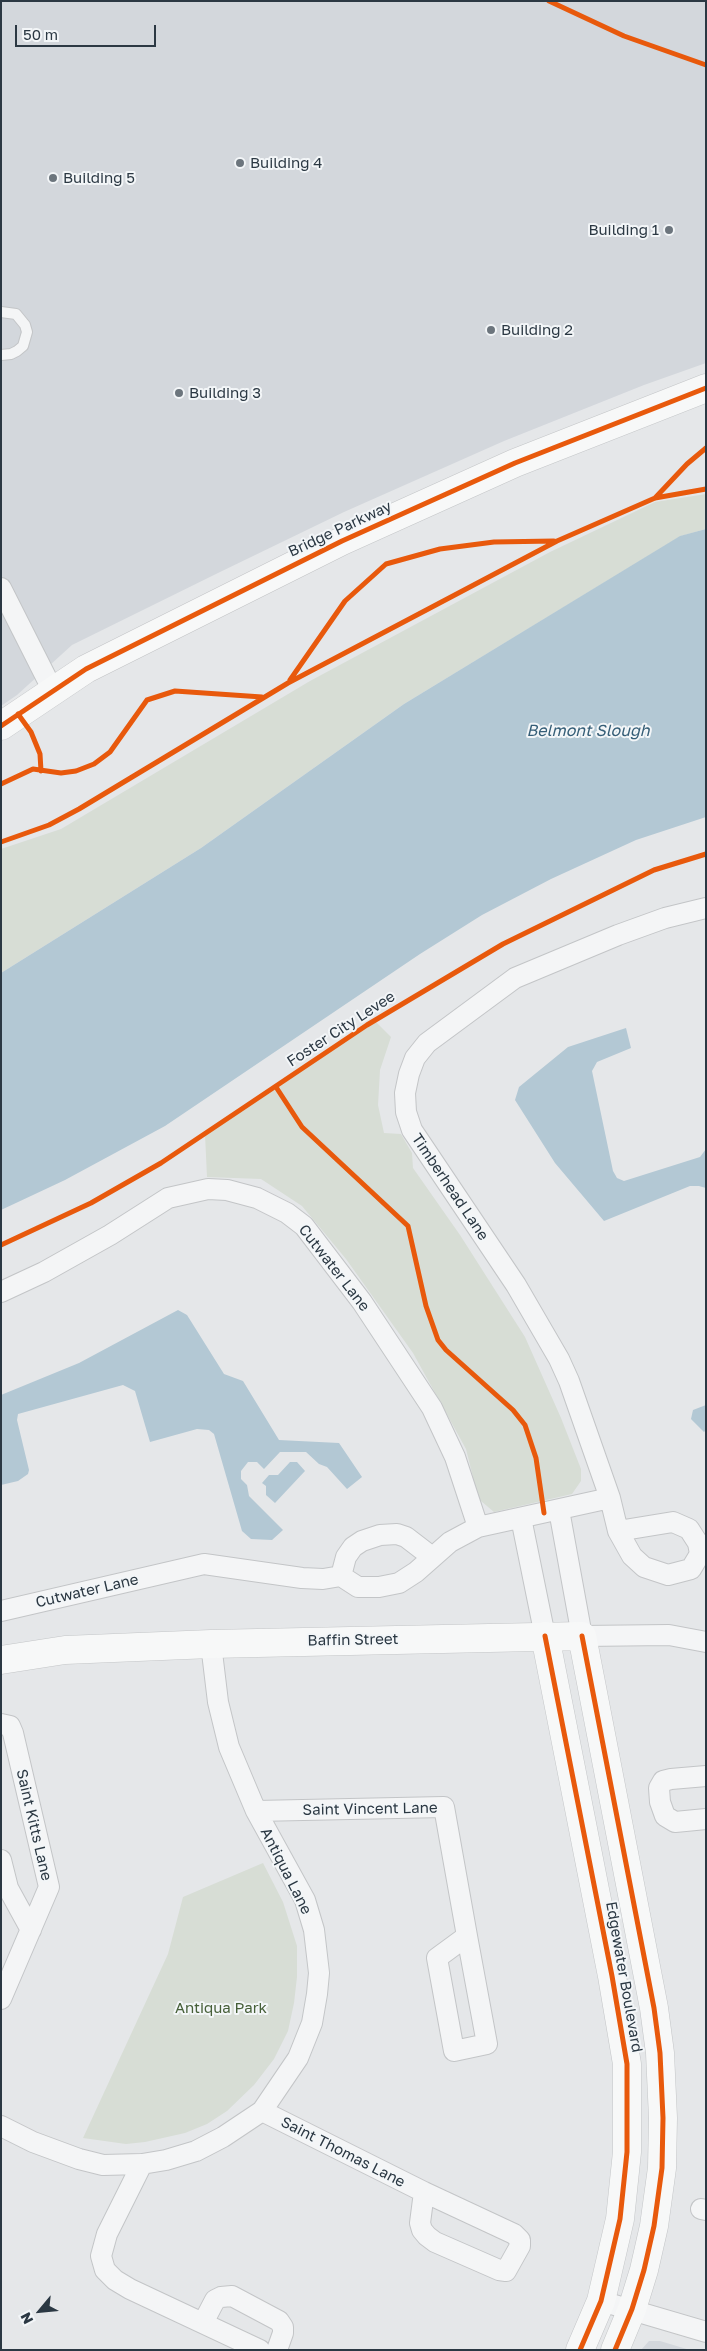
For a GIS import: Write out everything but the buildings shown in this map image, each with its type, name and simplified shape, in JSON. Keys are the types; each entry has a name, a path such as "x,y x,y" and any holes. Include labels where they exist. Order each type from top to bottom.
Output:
{"street":[{"name":"Bridge Parkway","path":"1,726 86,669 117,652 371,528 515,463 706,388"},
{"path":"1,588 53,691"},
{"name":"Timberhead Lane","path":"618,1531 610,1498 569,1381 559,1359 516,1285 412,1130 406,1112 405,1093 415,1058 427,1043 515,978 618,935 665,918 706,908"},
{"name":"Cutwater Lane","path":"1,1292 44,1272 110,1235 168,1198 208,1189 228,1190 257,1198 287,1212 304,1226 362,1302 432,1408 455,1457 478,1527"},
{"path":"432,1556 406,1537 398,1534 380,1535 362,1541 353,1547 346,1557 341,1576 358,1587 399,1583 416,1572 450,1542 478,1527 610,1498"},
{"name":"Edgewater Boulevard","path":"559,1510 646,1966 660,2053 663,2118 662,2168 654,2226 644,2270 632,2309 615,2350"},
{"name":"Edgewater Boulevard","path":"521,1518 616,1996 627,2064 627,2152 620,2219 601,2301 580,2350"},
{"name":"Cutwater Lane","path":"1,1611 204,1564 302,1578 323,1579 341,1576"},
{"name":"Baffin Street","path":"1,1660 65,1650 211,1644 669,1635 706,1642"},
{"name":"Antiqua Lane","path":"1,2126 32,2142 79,2159 103,2165 142,2164 166,2160 196,2151 224,2136 262,2111 298,2058 312,2023 318,1973 314,1930 305,1900 256,1811 232,1755 221,1717 211,1644"},
{"name":"Saint Kitts Lane","path":"1,1724 10,1726 13,1732 49,1887 1,1999"},
{"path":"706,1776 671,1778 663,1781 659,1788 660,1802 665,1816 675,1822 706,1820"},
{"name":"Saint Vincent Lane","path":"256,1811 444,1807 487,2044 454,2050 437,1958 467,1936"},
{"path":"1,1860 8,1888 31,1930"},
{"name":"Saint Thomas Lane","path":"262,2111 424,2192 514,2234 520,2240 520,2246 506,2270 499,2270 451,2249 427,2236 422,2230 420,2223 424,2192"},
{"path":"142,2164 107,2234 101,2252 101,2261 110,2276 122,2285 260,2350"},
{"path":"203,2323 215,2300 221,2296 232,2296 279,2321 283,2326 283,2333 277,2350"},
{"path":"601,2301 706,2332"}],"lane":[{"path":"1,312 16,314 25,325 27,332 23,346 11,354 1,355"}],"shaded area":[{"path":"1,1 706,1 706,363 644,385 504,441 344,512 218,573 72,645 17,695 1,706"},
{"path":"649,2341 660,2341 690,2350 641,2350"}],"green space":[{"path":"706,494 706,529 681,536 404,704 201,848 1,973 1,849 61,829 310,681 550,552 655,502"},
{"path":"375,1021 391,1037 380,1070 378,1105 384,1133 401,1134 412,1153 413,1168 460,1235 525,1337 561,1418 581,1469 581,1481 572,1494 494,1512 481,1501 473,1494 473,1477 466,1449 413,1353 346,1259 302,1206 261,1179 207,1177 205,1134"},
{"name":"Antiqua Park","path":"263,1863 283,1902 297,1946 297,1977 294,2003 288,2031 274,2059 254,2085 227,2111 207,2124 185,2133 145,2142 126,2144 83,2138 168,1954 183,1897"}],"water":[{"name":"Belmont Slough","path":"706,529 706,817 636,840 551,879 482,915 420,954 165,1126 65,1180 1,1210 1,973 201,848 404,704 680,536"},
{"path":"626,1028 631,1048 597,1062 592,1071 613,1171 617,1178 624,1181 700,1157 706,1149 706,1188 690,1186 604,1221 555,1163 515,1100 519,1087 568,1047"},
{"path":"178,1310 187,1315 224,1374 243,1381 279,1440 339,1443 362,1477 347,1489 327,1467 319,1464 306,1452 280,1452 264,1469 257,1462 248,1462 241,1471 241,1479 247,1485 249,1496 283,1530 272,1540 251,1539 242,1531 214,1434 209,1430 197,1429 150,1442 135,1391 123,1385 18,1414 17,1420 29,1470 28,1474 18,1481 1,1485 1,1395 79,1363"},
{"path":"706,1405 706,1430 704,1432 691,1419 693,1410"},
{"path":"290,1462 297,1462 305,1471 275,1503 266,1495 266,1486 262,1483 269,1475 278,1475"}],"cycle path":[{"path":"549,1 624,36 706,65"},
{"path":"1,726 86,669 342,541 515,463 706,388"},
{"path":"655,498 687,464 706,448"},
{"path":"1,842 49,825 79,809 288,683 557,541 655,498 706,489"},
{"path":"290,680 345,601 386,564 440,549 494,542 554,541"},
{"path":"1,784 33,769 61,773 76,771 94,764 110,752 147,700 175,691 262,697"},
{"path":"18,714 31,732 40,754 41,771"},
{"name":"Foster City Levee","path":"1,1245 91,1203 161,1163 367,1025 503,944 654,870 706,854"},
{"path":"276,1087 302,1127 408,1226 426,1306 438,1340 446,1350 513,1410 525,1425 536,1458 544,1513"},
{"path":"545,1636 612,1976 627,2064 627,2152 620,2219 601,2301 580,2350"},
{"path":"582,1636 654,2008 660,2053 663,2118 662,2168 654,2226 644,2270 632,2309 615,2350"}],"place":[{"name":"Building 4","path":"240,163"},
{"name":"Building 5","path":"53,178"},
{"name":"Building 1","path":"669,230"},
{"name":"Building 2","path":"491,330"},
{"name":"Building 3","path":"179,393"}]}
